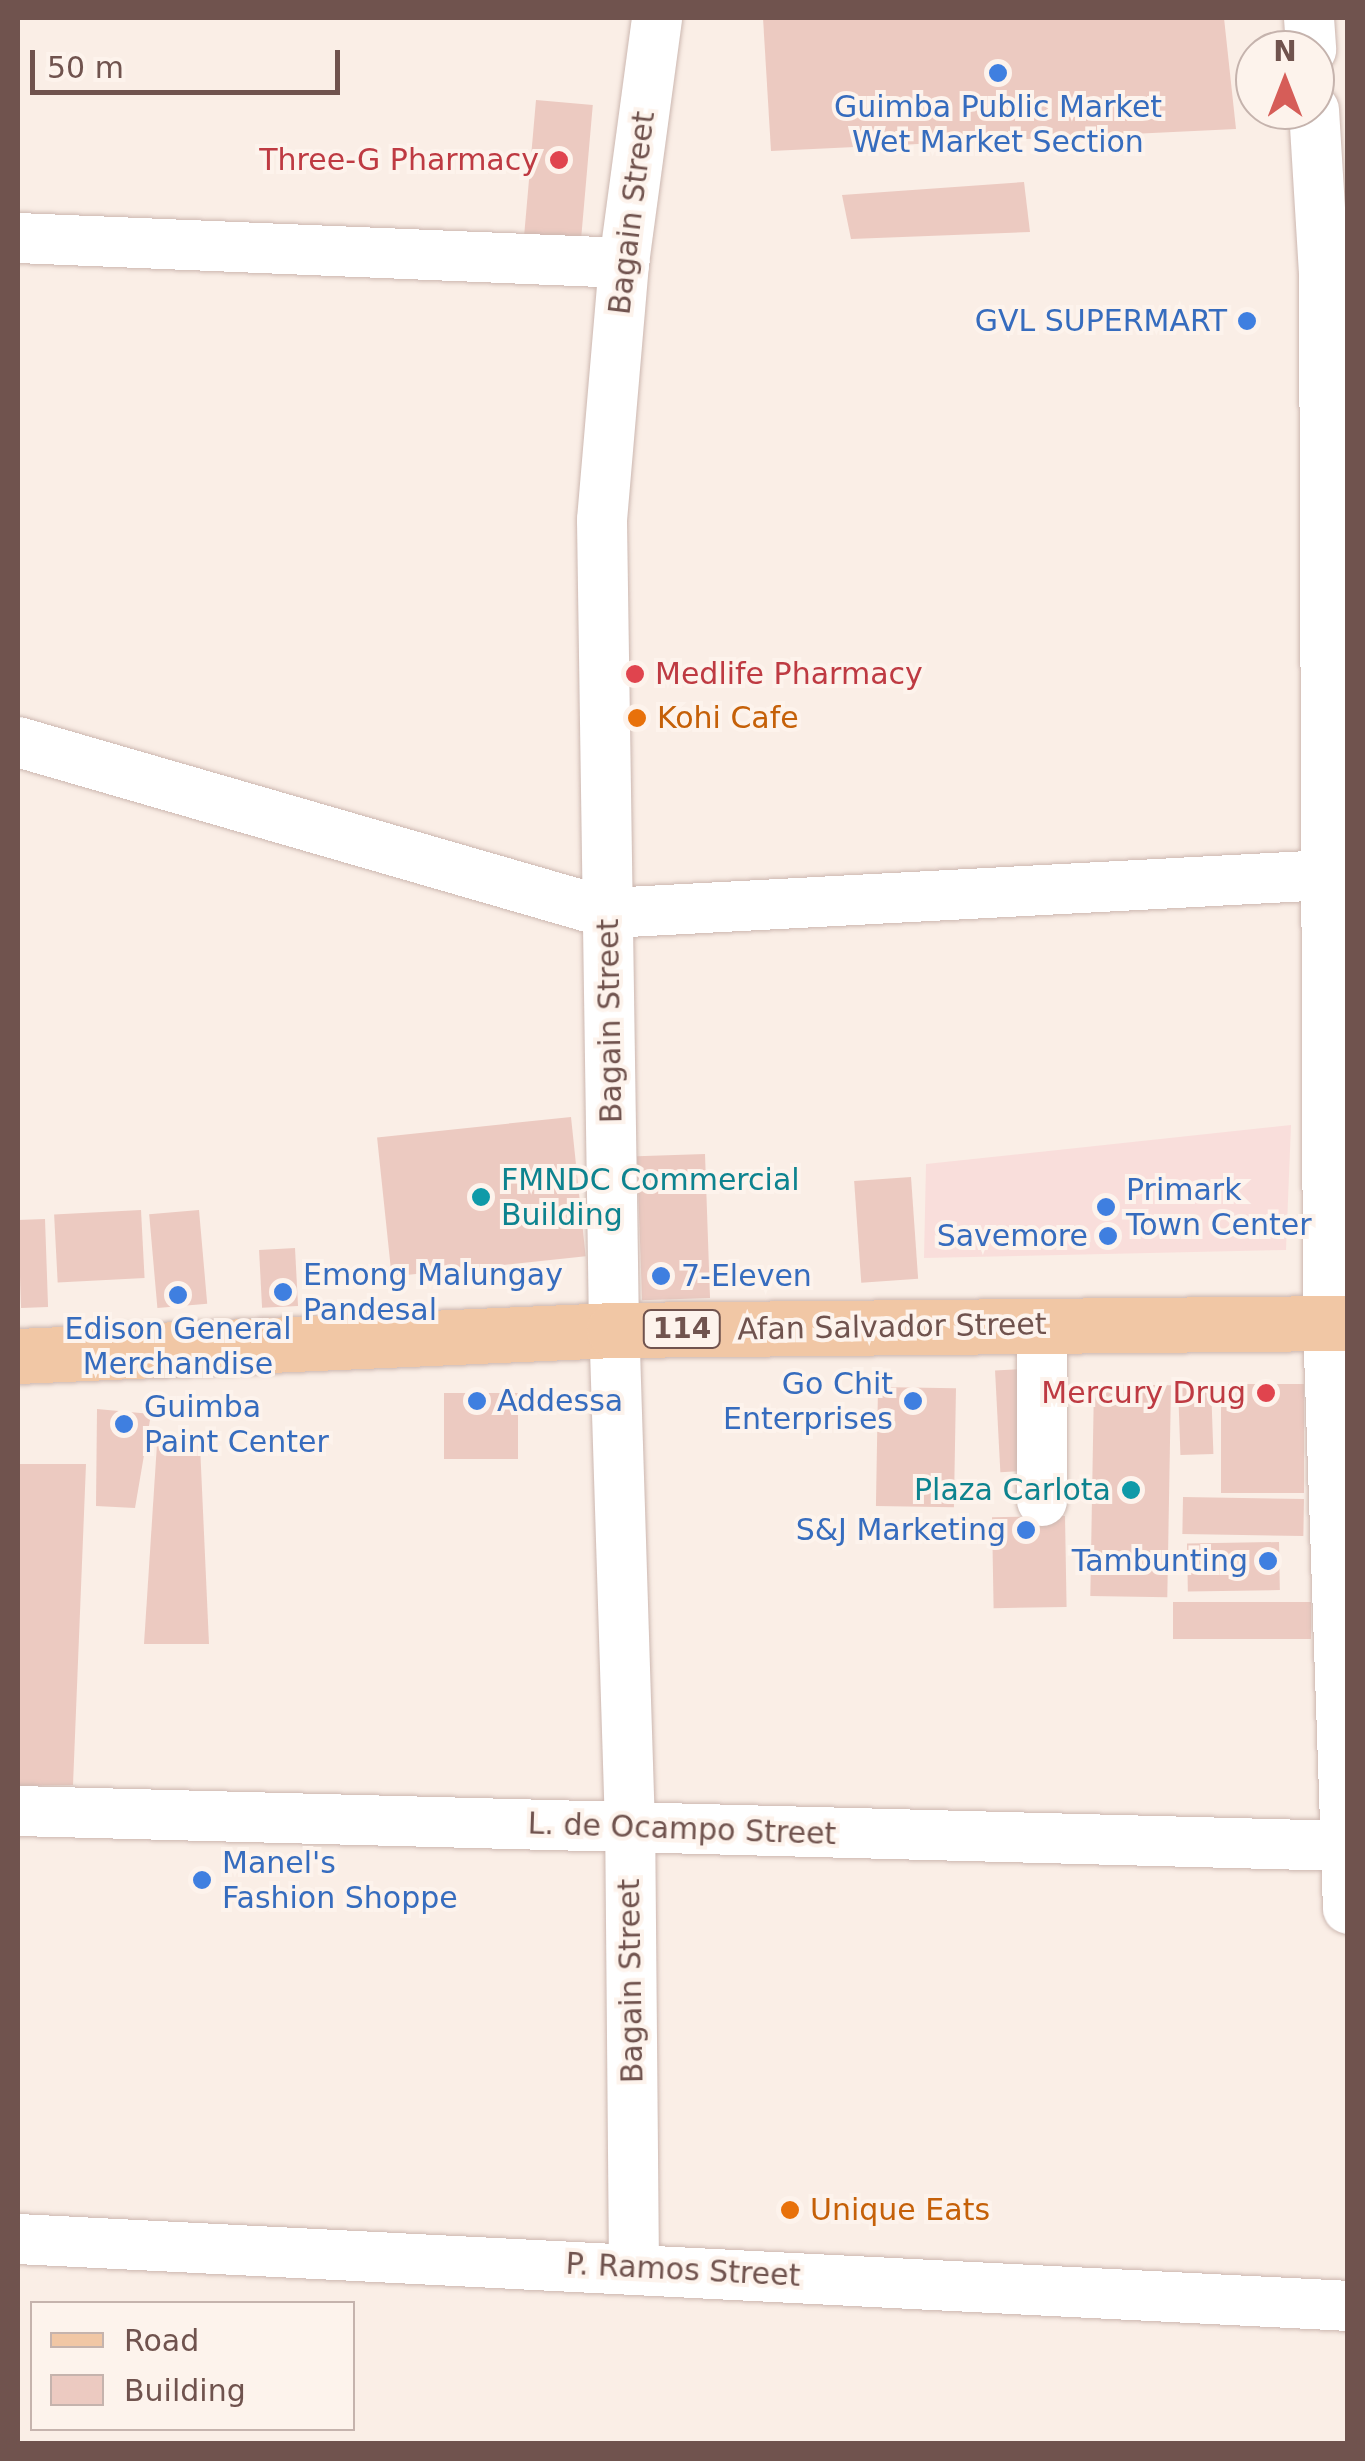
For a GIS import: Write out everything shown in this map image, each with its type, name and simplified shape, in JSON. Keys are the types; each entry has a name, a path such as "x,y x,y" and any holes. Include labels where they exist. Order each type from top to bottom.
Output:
{"main road":[{"name":"Afan Salvador Street","path":"18,1356 614,1330 1338,1323"}],"street":[{"name":"Bagain Street","path":"634,2268 630,1827 614,1330 602,520 624,264 657,18"},
{"path":"1317,130 1336,273 1327,875 1348,1910"},
{"path":"18,238 624,264"},
{"path":"18,742 609,913 1327,875"},
{"path":"1042,1326 1042,1501"},
{"name":"L. de Ocampo Street","path":"18,1811 1346,1846"},
{"name":"P. Ramos Street","path":"18,2239 1348,2306"}],"shaded area":[{"name":"Primark Town Center","path":"1291,1125 1286,1250 924,1258 926,1164"}],"building":[{"name":"Guimba Public Market Wet Market Section","path":"763,18 1224,18 1235,129 771,151"},
{"path":"536,100 593,105 581,239 524,234"},
{"path":"1024,182 1030,232 851,239 842,195"},
{"name":"FMNDC Commercial Building","path":"571,1117 586,1256 392,1277 377,1137"},
{"path":"705,1154 710,1298 642,1300 637,1156"},
{"path":"911,1177 918,1279 861,1283 854,1181"},
{"path":"141,1210 145,1278 58,1282 54,1215"},
{"path":"199,1210 207,1304 157,1308 149,1214"},
{"path":"45,1219 48,1307 21,1308 18,1220"},
{"path":"295,1248 298,1306 262,1308 259,1250"},
{"path":"1022,1369 1027,1471 1000,1472 995,1370"},
{"name":"Plaza Carlota","path":"1094,1384 1171,1385 1167,1597 1090,1596"},
{"path":"1221,1384 1304,1384 1304,1493 1221,1493"},
{"path":"1211,1385 1213,1454 1180,1455 1178,1386"},
{"path":"878,1387 956,1388 954,1507 876,1506"},
{"path":"444,1393 518,1393 518,1459 444,1459"},
{"path":"97,1409 151,1414 135,1508 96,1506"},
{"path":"157,1444 200,1445 209,1644 144,1644"},
{"path":"18,1464 86,1464 73,1785 18,1786"},
{"path":"1183,1497 1304,1499 1303,1536 1182,1534"},
{"path":"1065,1516 1067,1607 994,1608 992,1517"},
{"path":"1279,1542 1280,1590 1188,1592 1187,1544"},
{"path":"1173,1602 1311,1602 1311,1639 1173,1639"}],"place":[{"name":"Guimba Public Market Wet Market Section","path":"998,73"},
{"name":"Three-G Pharmacy","path":"559,160"},
{"name":"GVL SUPERMART","path":"1247,321"},
{"name":"Medlife Pharmacy","path":"635,674"},
{"name":"Kohi Cafe","path":"637,718"},
{"name":"FMNDC Commercial Building","path":"481,1197"},
{"name":"Primark Town Center","path":"1106,1207"},
{"name":"Savemore","path":"1108,1236"},
{"name":"7-Eleven","path":"661,1276"},
{"name":"Emong Malungay Pandesal","path":"283,1292"},
{"name":"Edison General Merchandise","path":"178,1295"},
{"name":"Mercury Drug","path":"1266,1393"},
{"name":"Addessa","path":"477,1401"},
{"name":"Go Chit Enterprises","path":"913,1401"},
{"name":"Guimba Paint Center","path":"124,1424"},
{"name":"Plaza Carlota","path":"1131,1490"},
{"name":"S&J Marketing","path":"1026,1530"},
{"name":"Tambunting","path":"1268,1561"},
{"name":"Manel's Fashion Shoppe","path":"202,1880"},
{"name":"Unique Eats","path":"790,2210"}]}
